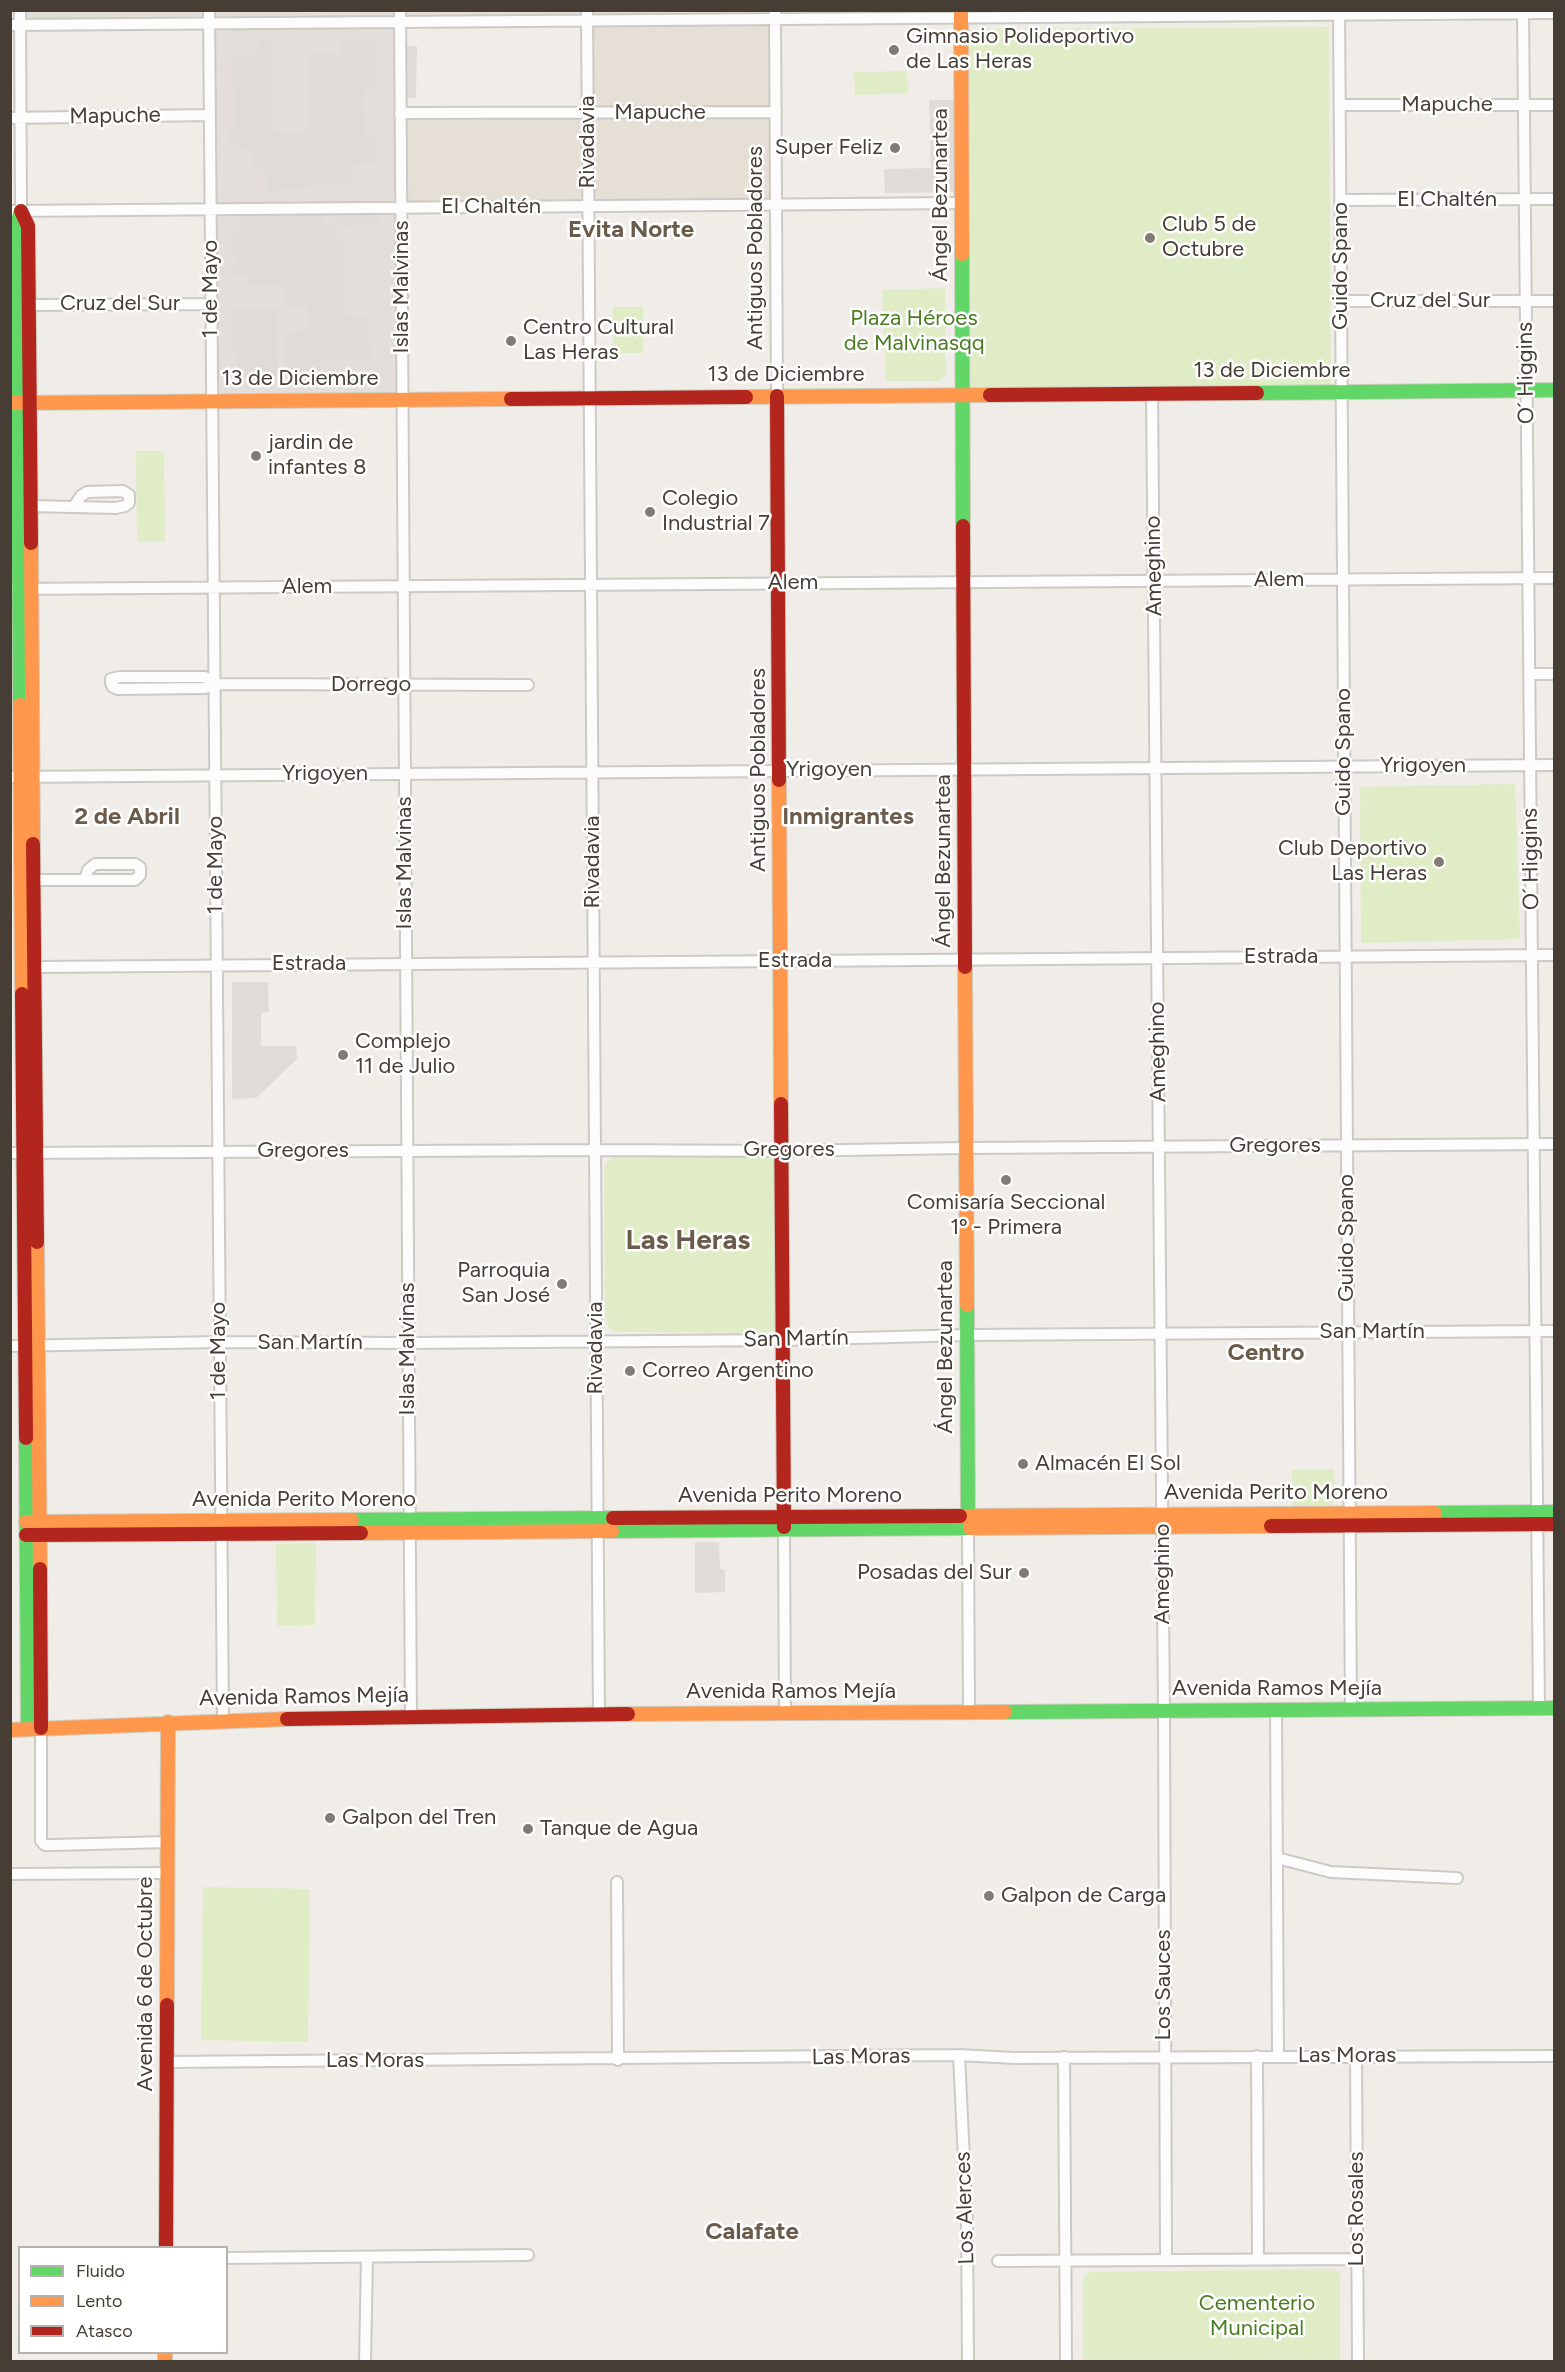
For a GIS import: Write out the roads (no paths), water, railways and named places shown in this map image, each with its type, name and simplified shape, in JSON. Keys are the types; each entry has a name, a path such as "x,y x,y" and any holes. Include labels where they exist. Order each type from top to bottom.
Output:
{"street":[{"path":"20,10 15,25 23,1153 32,1346 34,1729 41,1841 45,1845 168,1842"},
{"name":"1 de Mayo","path":"209,10 223,1720"},
{"name":"Guido Spano","path":"1339,12 1351,1709"},
{"name":"O´ Higgins","path":"1523,12 1539,1708"},
{"path":"15,25 209,24 400,16 1554,13"},
{"name":"Ángel Bezunartea","path":"961,14 969,1712"},
{"name":"Rivadavia","path":"587,15 599,1714"},
{"name":"Antiguos Pobladores","path":"775,15 784,1523"},
{"name":"Islas Malvinas","path":"400,16 411,1716"},
{"name":"Mapuche","path":"1340,105 1554,105"},
{"name":"Mapuche","path":"400,113 776,112"},
{"name":"Mapuche","path":"16,118 210,115"},
{"name":"El Chaltén","path":"1340,200 1554,199"},
{"name":"El Chaltén","path":"16,211 962,203"},
{"path":"16,211 28,226 28,305 19,403 30,506 20,589"},
{"name":"Cruz del Sur","path":"1341,301 1554,301"},
{"name":"Cruz del Sur","path":"28,305 212,304"},
{"name":"13 de Diciembre","path":"19,403 1554,390"},
{"name":"Ameghino","path":"1152,393 1164,1710"},
{"path":"30,506 74,506"},
{"name":"Alem","path":"20,589 1554,578"},
{"path":"1529,674 1554,674"},
{"name":"Dorrego","path":"214,684 205,677 120,677 111,679 113,687 117,689 205,688 214,684 528,685"},
{"name":"Yrigoyen","path":"21,777 1554,765"},
{"path":"21,777 33,880 23,966"},
{"path":"33,880 85,880"},
{"name":"Estrada","path":"23,966 1554,955"},
{"name":"Gregores","path":"23,1153 782,1151 1554,1144"},
{"name":"San Martín","path":"10,1346 219,1342 783,1340 967,1335 1554,1331"},
{"name":"Avenida Perito Moreno","path":"33,1529 1538,1518 1554,1512"},
{"name":"Avenida Perito Moreno","path":"1538,1518 1554,1524"},
{"path":"784,1523 785,1713"},
{"name":"Avenida Ramos Mejía","path":"10,1730 223,1720 411,1716 1554,1707"},
{"name":"Los Sauces","path":"1164,1710 1166,2260"},
{"path":"1276,1710 1278,2056"},
{"name":"Avenida 6 de Octubre","path":"166,2246 168,1722"},
{"path":"1277,1858 1341,1873 1457,1878"},
{"path":"10,1874 168,1873"},
{"path":"617,1882 618,2060"},
{"name":"Las Moras","path":"167,2062 618,2060 959,2055 1064,2058 1554,2056"},
{"name":"Los Alerces","path":"959,2055 967,2222 968,2361"},
{"path":"1257,2056 1258,2259"},
{"name":"Los Rosales","path":"1356,2056 1358,2361"},
{"path":"1064,2058 1066,2361"},
{"path":"228,2258 528,2255"},
{"path":"365,2361 367,2257"},
{"path":"998,2261 1357,2259"}],"place":[{"name":"Gimnasio Polideportivo de Las Heras","path":"894,50"},
{"name":"Super Feliz","path":"895,148"},
{"name":"Club 5 de Octubre","path":"1150,238"},
{"name":"Centro Cultural Las Heras","path":"511,341"},
{"name":"jardin de infantes 8","path":"256,456"},
{"name":"Colegio Industrial 7","path":"650,512"},
{"name":"Club Deportivo Las Heras","path":"1439,862"},
{"name":"Complejo 11 de Julio","path":"343,1055"},
{"name":"Comisaría Seccional 1º - Primera","path":"1006,1180"},
{"name":"Parroquia San José","path":"562,1284"},
{"name":"Correo Argentino","path":"630,1371"},
{"name":"Almacén El Sol","path":"1023,1464"},
{"name":"Posadas del Sur","path":"1024,1573"},
{"name":"Galpon del Tren","path":"330,1818"},
{"name":"Tanque de Agua","path":"528,1829"},
{"name":"Galpon de Carga","path":"989,1896"}],"district":[{"name":"Evita Norte","path":"631,230"},
{"name":"2 de Abril","path":"127,817"},
{"name":"Inmigrantes","path":"848,817"},
{"name":"Las Heras","path":"688,1241"},
{"name":"Centro","path":"1266,1353"},
{"name":"Calafate","path":"752,2232"}],"park label":[{"name":"Plaza Héroes de Malvinasqq","path":"914,332"},
{"name":"Cementerio Municipal","path":"1257,2316"}]}
